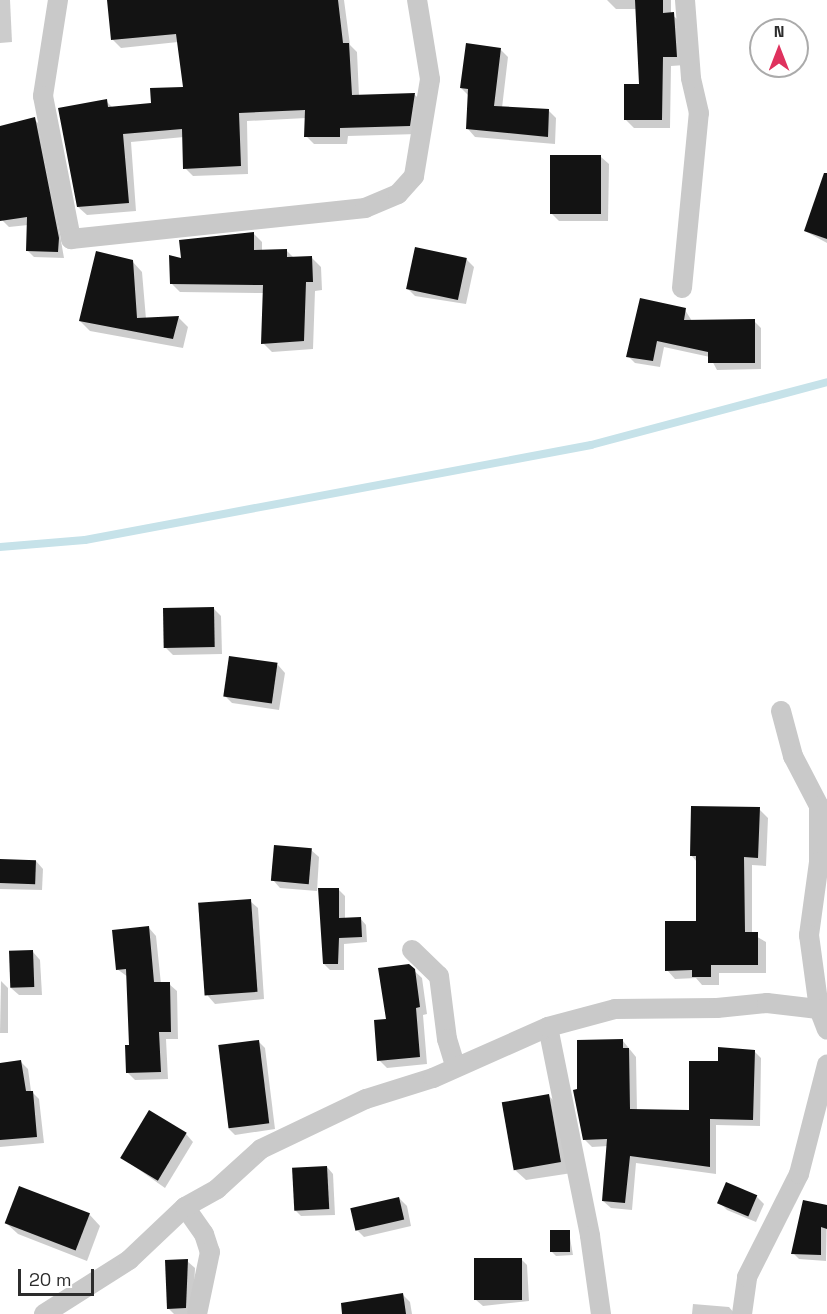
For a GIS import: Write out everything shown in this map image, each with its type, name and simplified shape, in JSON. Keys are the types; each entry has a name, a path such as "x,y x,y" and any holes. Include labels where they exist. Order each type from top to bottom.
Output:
{"street":[{"path":"58,0 43,96 71,239 365,208 398,194 414,176 430,80 417,0"},
{"path":"682,288 699,113 691,78 685,0"},
{"path":"781,711 793,756 819,806 819,862 809,935 827,1030"},
{"path":"412,950 440,976 447,1039 455,1066"},
{"path":"55,1312 129,1260 185,1207 217,1189 261,1149 325,1122 366,1099 433,1078 455,1066 548,1027 615,1009 717,1008 767,1003 823,1009"},
{"path":"548,1027 590,1236 601,1314"},
{"path":"742,1314 747,1277 799,1174 827,1065"},
{"path":"185,1207 204,1234 210,1252 197,1314"}],"building":[{"path":"107,0 338,0 343,43 349,43 352,95 415,93 410,126 340,128 340,137 304,137 305,110 239,113 241,166 183,169 182,129 123,134 129,203 77,207 58,108 107,99 108,107 151,103 150,88 183,87 176,34 111,40"},
{"path":"635,0 663,0 663,13 674,12 677,57 663,57 662,120 624,120 624,84 639,84"},
{"path":"466,43 501,48 494,106 549,109 548,137 466,129 468,89 460,88"},
{"path":"35,117 59,238 58,252 26,251 27,217 0,221 0,126"},
{"path":"550,155 601,155 601,214 550,214"},
{"path":"824,173 827,173 827,239 804,231"},
{"path":"254,232 254,250 287,249 287,257 312,256 313,282 306,282 304,341 261,344 263,285 170,284 169,255 181,258 179,240"},
{"path":"415,247 467,258 458,300 406,289"},
{"path":"96,251 133,260 137,318 179,316 173,339 79,321"},
{"path":"640,298 686,308 684,320 755,319 755,363 708,363 708,352 657,341 653,361 626,357"},
{"path":"214,607 215,647 164,648 163,608"},
{"path":"229,656 278,663 272,703 223,697"},
{"path":"691,806 760,807 758,858 744,857 745,932 758,932 758,965 711,965 711,977 692,977 692,970 665,971 665,921 696,921 696,856 690,856"},
{"path":"274,845 312,848 309,884 271,881"},
{"path":"0,859 36,860 35,884 0,883"},
{"path":"318,888 339,888 339,918 361,917 362,937 339,938 338,964 323,964"},
{"path":"251,899 257,992 205,995 198,903"},
{"path":"149,926 154,982 170,982 171,1032 159,1032 161,1072 126,1073 125,1045 129,1045 126,969 116,970 112,930"},
{"path":"33,950 34,987 10,988 9,951"},
{"path":"409,964 415,969 420,1007 416,1008 420,1057 377,1061 374,1020 386,1019 378,968"},
{"path":"623,1039 623,1048 629,1048 630,1109 689,1110 689,1061 718,1061 718,1047 755,1050 753,1120 710,1119 710,1167 630,1156 625,1203 602,1201 607,1139 583,1140 573,1090 577,1089 577,1040"},
{"path":"259,1040 269,1123 229,1128 218,1045"},
{"path":"21,1060 26,1091 33,1091 37,1137 0,1140 0,1063"},
{"path":"549,1094 561,1162 514,1170 502,1102"},
{"path":"149,1110 187,1133 158,1181 120,1158"},
{"path":"327,1166 329,1209 294,1211 292,1168"},
{"path":"726,1182 757,1195 748,1216 717,1203"},
{"path":"19,1186 90,1213 76,1251 5,1223"},
{"path":"399,1197 404,1219 355,1231 350,1208"},
{"path":"803,1200 827,1205 827,1229 821,1227 821,1255 791,1254"},
{"path":"550,1230 570,1230 570,1252 550,1252"},
{"path":"474,1258 522,1258 522,1300 474,1300"},
{"path":"188,1259 186,1308 167,1309 165,1260"},
{"path":"403,1293 406,1314 342,1314 341,1303"}],"waterway":[{"path":"0,547 85,540 591,445 827,382"}]}
